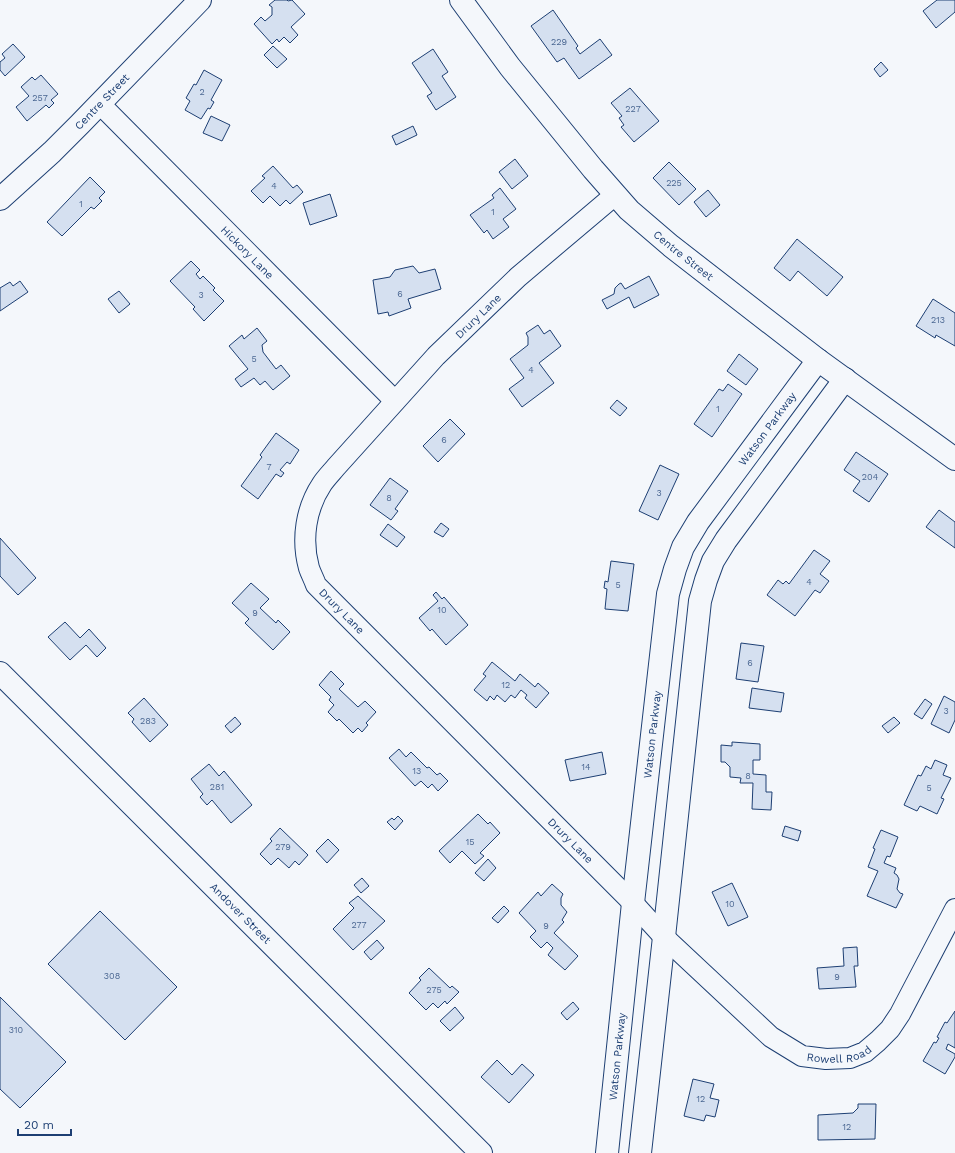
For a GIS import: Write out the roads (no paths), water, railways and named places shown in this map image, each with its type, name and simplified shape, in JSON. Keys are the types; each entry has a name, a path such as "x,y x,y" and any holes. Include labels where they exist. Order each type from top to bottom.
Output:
{"main road":[{"name":"Centre Street","path":"0,198 52,152 200,0"},
{"name":"Centre Street","path":"461,0 510,67 615,196 629,210 671,246 818,360 955,459"},
{"name":"Watson Parkway","path":"607,1153 633,903 668,594 674,569 683,547 698,522 818,360"},
{"path":"640,1153 700,601 713,561 726,540 845,379"},
{"name":"Andover Street","path":"0,673 481,1153"}],"street":[{"name":"Hickory Lane","path":"100,104 395,401"},
{"name":"Drury Lane","path":"615,196 518,277 436,356 395,401 322,484 311,505 305,527 306,546 309,567 316,585 633,903 664,937"},
{"name":"Rowell Road","path":"664,937 771,1036 802,1056 826,1059 850,1058 865,1052 890,1029 900,1014 955,909"}]}
